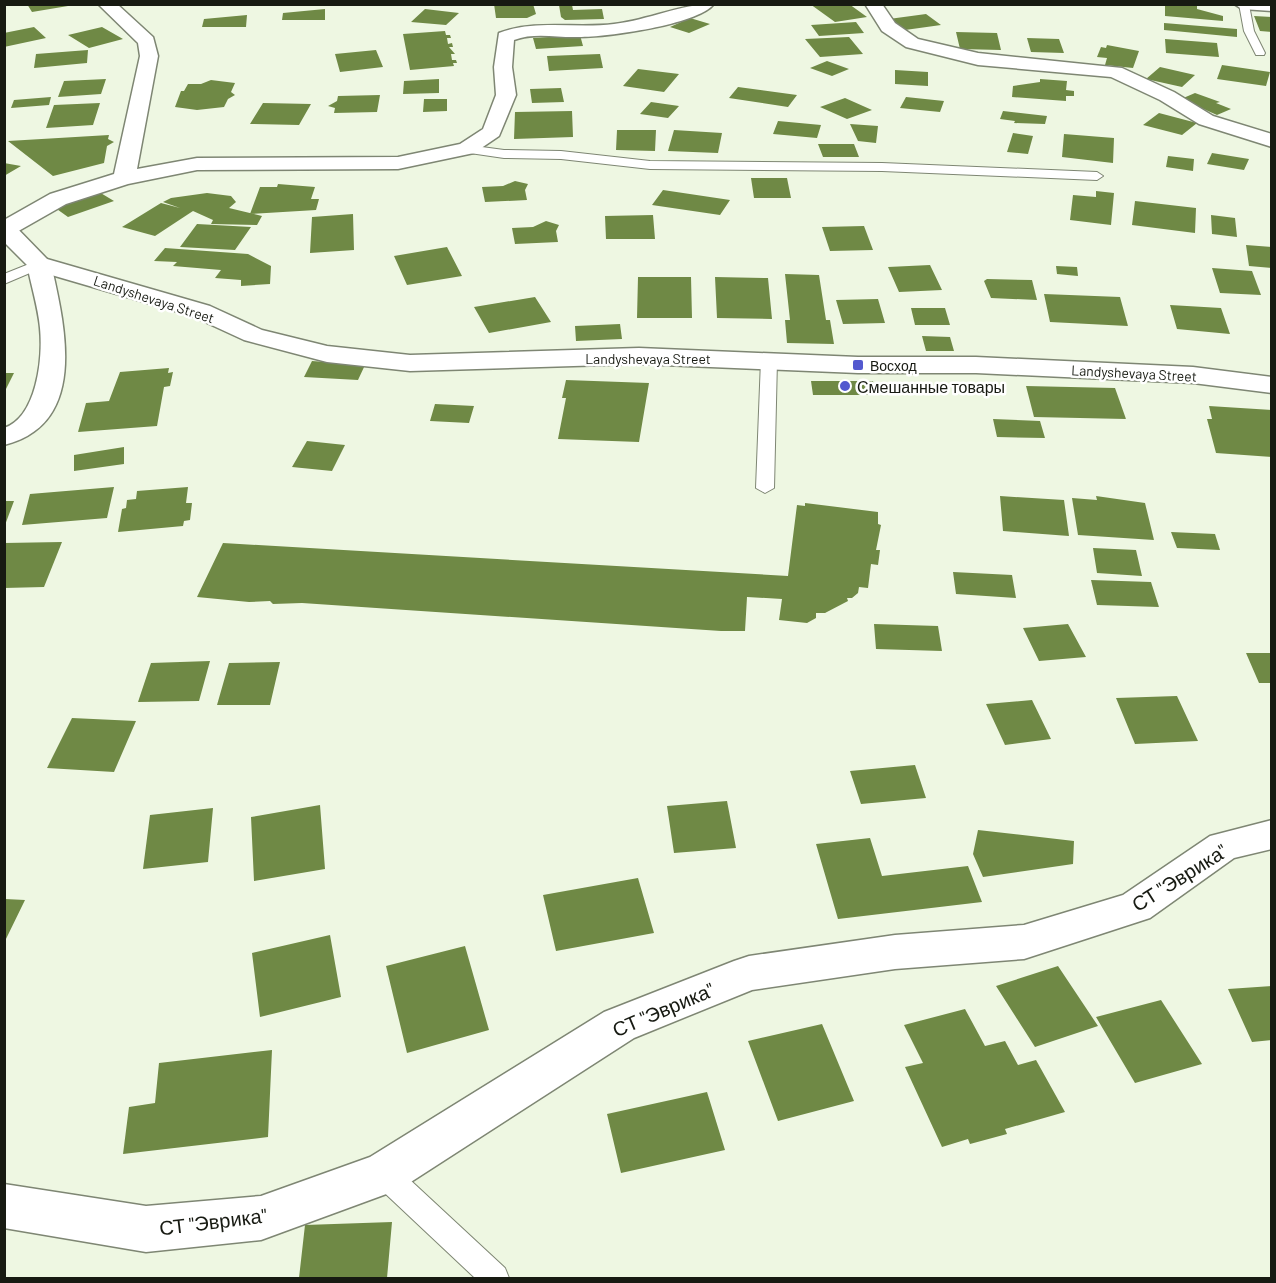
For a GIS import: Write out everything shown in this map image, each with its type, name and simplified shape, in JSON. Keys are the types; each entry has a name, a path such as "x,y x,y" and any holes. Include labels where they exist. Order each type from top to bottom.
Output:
{"street":[{"path":"106,4 147,40 149,56 124,178"},
{"path":"4,437 19,432 38,415 49,389 53,329 39,264 6,228 58,200 124,178 197,164 398,163 467,149 492,132 506,95 503,67 505,37 526,30 580,32 640,27 706,4"},
{"path":"873,4 888,27 912,43 978,59 1115,72 1167,96 1206,120 1272,141"},
{"path":"1243,5 1272,6"},
{"name":"Landyshevaya Street","path":"39,264 201,311 253,335 327,354 410,363 639,356 1182,375 1272,385"},
{"name":"СТ \"Эврика\"","path":"4,1206 146,1230 261,1218 384,1174 619,1025 749,973 895,952 1024,942 1136,907 1223,846 1272,834"}],"lane":[{"path":"1243,5 1252,41 1260,53"},
{"path":"1252,41 1272,43"},
{"path":"467,149 504,154 561,155 650,165 882,167 1097,176"},
{"path":"4,280 39,264"},
{"path":"765,488 769,360"},
{"path":"384,1174 495,1278"}],"building":[{"path":"27,4 68,4 68,6 32,12"},
{"path":"494,4 533,4 536,14 527,18 496,18"},
{"path":"810,4 849,4 867,17 835,22"},
{"path":"1197,4 1197,9 1223,16 1223,21 1165,16 1165,6"},
{"path":"559,5 572,5 573,10 602,9 604,19 565,20 561,17"},
{"path":"325,9 325,20 282,20 283,13"},
{"path":"425,9 459,13 446,25 411,22"},
{"path":"926,14 941,25 905,30 889,19"},
{"path":"247,15 246,27 202,27 204,19"},
{"path":"1254,16 1272,17 1272,32 1260,31"},
{"path":"690,18 710,24 689,33 670,27"},
{"path":"856,22 864,33 819,36 811,25"},
{"path":"1164,23 1237,29 1237,37 1164,30"},
{"path":"34,27 46,38 4,47 4,33"},
{"path":"102,27 123,39 89,48 68,35"},
{"path":"445,31 446,35 450,35 451,38 447,38 448,44 452,43 453,47 449,47 455,54 451,54 452,60 456,60 457,63 453,63 454,66 410,70 403,34"},
{"path":"956,32 997,33 1001,50 960,49"},
{"path":"580,35 583,46 536,49 533,38"},
{"path":"849,37 863,54 820,57 805,39"},
{"path":"1027,38 1059,39 1064,53 1031,52"},
{"path":"1165,39 1217,43 1219,57 1166,53"},
{"path":"1107,45 1139,51 1133,68 1105,65 1107,58 1097,57 1101,47 1106,48"},
{"path":"88,50 87,63 34,68 36,54"},
{"path":"376,50 383,67 340,72 335,54"},
{"path":"600,54 603,68 549,71 547,56"},
{"path":"827,61 849,69 832,76 810,68"},
{"path":"1222,65 1270,72 1266,86 1217,79"},
{"path":"1160,67 1195,75 1182,87 1146,79"},
{"path":"638,69 679,74 664,92 623,86"},
{"path":"895,70 928,72 928,86 895,84"},
{"path":"106,79 101,94 58,97 64,81"},
{"path":"439,79 439,93 403,94 404,81"},
{"path":"1040,79 1067,81 1066,90 1074,91 1074,96 1066,96 1066,101 1012,97 1013,86 1040,82"},
{"path":"211,80 235,83 231,92 235,95 228,99 224,107 197,110 175,107 181,91 184,91 188,84 201,84"},
{"path":"738,87 797,95 788,107 729,98"},
{"path":"561,88 564,102 532,103 530,89"},
{"path":"1195,93 1220,102 1216,103 1231,109 1217,115 1181,99"},
{"path":"380,95 377,112 334,113 335,108 328,106 337,101 338,96"},
{"path":"51,97 49,105 11,108 14,100"},
{"path":"906,97 944,101 940,112 900,108"},
{"path":"845,98 872,110 847,119 820,107"},
{"path":"424,99 447,99 447,111 423,112"},
{"path":"651,102 679,106 668,118 640,114"},
{"path":"100,103 93,125 46,128 54,105"},
{"path":"263,103 311,104 299,125 250,124"},
{"path":"572,111 573,137 514,139 515,112"},
{"path":"1003,111 1047,116 1045,124 1014,123 1015,121 1000,119"},
{"path":"1159,113 1197,123 1182,135 1143,125"},
{"path":"778,121 821,125 817,138 773,134"},
{"path":"850,124 878,126 876,143 858,141"},
{"path":"617,130 656,130 655,151 616,150"},
{"path":"674,130 722,133 718,153 668,151"},
{"path":"1013,133 1033,136 1028,154 1007,152"},
{"path":"1064,134 1114,138 1113,163 1062,157"},
{"path":"109,135 108,139 114,142 107,146 104,163 53,176 8,141"},
{"path":"818,144 854,144 859,157 823,157"},
{"path":"1212,153 1249,159 1244,170 1207,164"},
{"path":"1168,156 1194,159 1193,171 1166,167"},
{"path":"4,163 21,166 4,176"},
{"path":"751,178 787,178 791,198 754,198"},
{"path":"515,181 528,184 525,190 527,200 485,202 482,187 503,186"},
{"path":"278,184 315,187 311,199 319,199 316,210 250,214 260,187 277,187"},
{"path":"663,190 730,200 720,215 652,205"},
{"path":"1096,191 1114,193 1111,225 1070,220 1073,195 1096,197"},
{"path":"99,192 114,201 68,217 54,207"},
{"path":"207,193 231,196 236,202 229,208 262,216 257,225 211,224 213,220 193,211 155,236 122,227 161,203 180,208 163,202 171,198"},
{"path":"1135,201 1196,208 1195,233 1132,225"},
{"path":"353,214 354,250 310,253 312,217"},
{"path":"653,215 655,239 606,239 605,216"},
{"path":"1211,215 1235,218 1237,237 1212,234"},
{"path":"546,221 559,225 556,231 558,242 515,244 512,228 533,227"},
{"path":"197,224 251,227 235,250 180,247"},
{"path":"864,226 873,250 830,251 822,227"},
{"path":"1246,245 1272,247 1272,268 1249,266"},
{"path":"447,247 462,276 407,285 394,256"},
{"path":"165,248 248,254 271,266 270,284 241,286 241,280 215,278 221,270 173,266 177,262 154,261"},
{"path":"930,265 942,290 899,292 888,267"},
{"path":"1056,266 1077,267 1078,276 1057,274"},
{"path":"1212,268 1252,271 1261,295 1220,293"},
{"path":"785,274 819,275 826,320 830,320 834,344 787,343 785,320 790,320"},
{"path":"638,277 691,277 692,318 637,318"},
{"path":"715,277 768,278 772,319 717,318"},
{"path":"987,279 1032,280 1037,300 991,298 984,281"},
{"path":"1044,294 1120,297 1128,326 1050,322"},
{"path":"535,297 551,322 489,333 474,307"},
{"path":"878,299 885,323 843,324 836,300"},
{"path":"1170,305 1221,308 1230,334 1177,329"},
{"path":"911,308 945,308 950,325 915,325"},
{"path":"620,324 622,339 576,341 575,326"},
{"path":"922,336 950,337 954,351 926,351"},
{"path":"312,361 365,365 358,380 304,377"},
{"path":"169,368 168,373 173,372 170,386 164,387 157,426 78,432 86,403 109,401 120,372"},
{"path":"4,373 14,373 4,393"},
{"path":"566,380 649,383 639,442 558,439 566,398 562,398"},
{"path":"811,381 873,381 876,395 813,395"},
{"path":"1026,386 1115,388 1126,419 1034,417"},
{"path":"435,404 474,406 469,423 430,421"},
{"path":"1209,406 1272,410 1272,457 1216,453 1207,419 1212,419"},
{"path":"993,419 1040,421 1045,438 997,437"},
{"path":"307,441 345,445 332,471 292,467"},
{"path":"124,447 124,464 74,471 74,455"},
{"path":"114,487 107,518 22,525 30,494"},
{"path":"188,487 186,503 192,503 190,520 184,521 183,526 118,532 122,509 126,508 127,500 136,499 137,491"},
{"path":"1000,496 1064,500 1069,536 1003,531"},
{"path":"1096,496 1145,503 1154,540 1078,535 1072,498 1097,500"},
{"path":"4,501 14,501 5,525 4,525"},
{"path":"805,503 878,512 878,524 881,525 876,550 880,550 878,565 871,564 868,588 859,587 858,593 852,598 847,598 848,601 825,613 816,613 816,618 807,623 779,620 782,599 747,597 745,631 721,631 302,603 273,604 270,601 249,602 197,597 223,543 788,576 797,505 805,506"},
{"path":"1171,532 1215,534 1220,550 1177,548"},
{"path":"62,542 44,587 4,588 4,543"},
{"path":"1093,548 1136,550 1142,576 1097,573"},
{"path":"953,572 1012,575 1016,598 956,594"},
{"path":"1091,580 1151,582 1159,607 1097,605"},
{"path":"874,624 938,626 942,651 876,649"},
{"path":"1068,624 1086,657 1039,661 1023,628"},
{"path":"1246,653 1272,653 1272,683 1259,683"},
{"path":"210,661 199,701 138,702 151,663"},
{"path":"280,662 270,705 217,705 229,663"},
{"path":"1177,696 1198,741 1135,744 1116,698"},
{"path":"1032,700 1051,739 1005,745 986,704"},
{"path":"72,718 136,721 114,772 47,768"},
{"path":"915,765 926,798 861,804 850,771"},
{"path":"727,801 736,848 674,853 667,806"},
{"path":"320,805 325,869 254,881 251,817"},
{"path":"213,808 208,862 143,869 150,815"},
{"path":"978,830 1074,841 1073,864 983,877 973,854"},
{"path":"870,838 882,876 968,866 982,902 838,919 816,844"},
{"path":"638,878 654,933 556,951 543,895"},
{"path":"5,899 25,900 5,941"},
{"path":"330,935 341,997 260,1017 252,953"},
{"path":"465,946 489,1030 407,1053 386,966"},
{"path":"1058,966 1098,1026 1035,1047 996,986"},
{"path":"1272,986 1272,1040 1252,1042 1228,989"},
{"path":"1161,1000 1202,1064 1135,1083 1096,1017"},
{"path":"965,1009 985,1046 1005,1041 1018,1065 1036,1060 1065,1112 1005,1129 1007,1134 970,1144 968,1139 942,1147 905,1067 923,1063 904,1025"},
{"path":"822,1024 854,1101 778,1121 748,1041"},
{"path":"272,1050 268,1137 123,1154 129,1107 155,1103 159,1063"},
{"path":"707,1092 725,1150 621,1173 607,1114"},
{"path":"392,1222 387,1278 299,1278 305,1225"}],"place":[{"name":"Восход","path":"858,365"},
{"name":"Смешанные товары","path":"845,386"}]}
